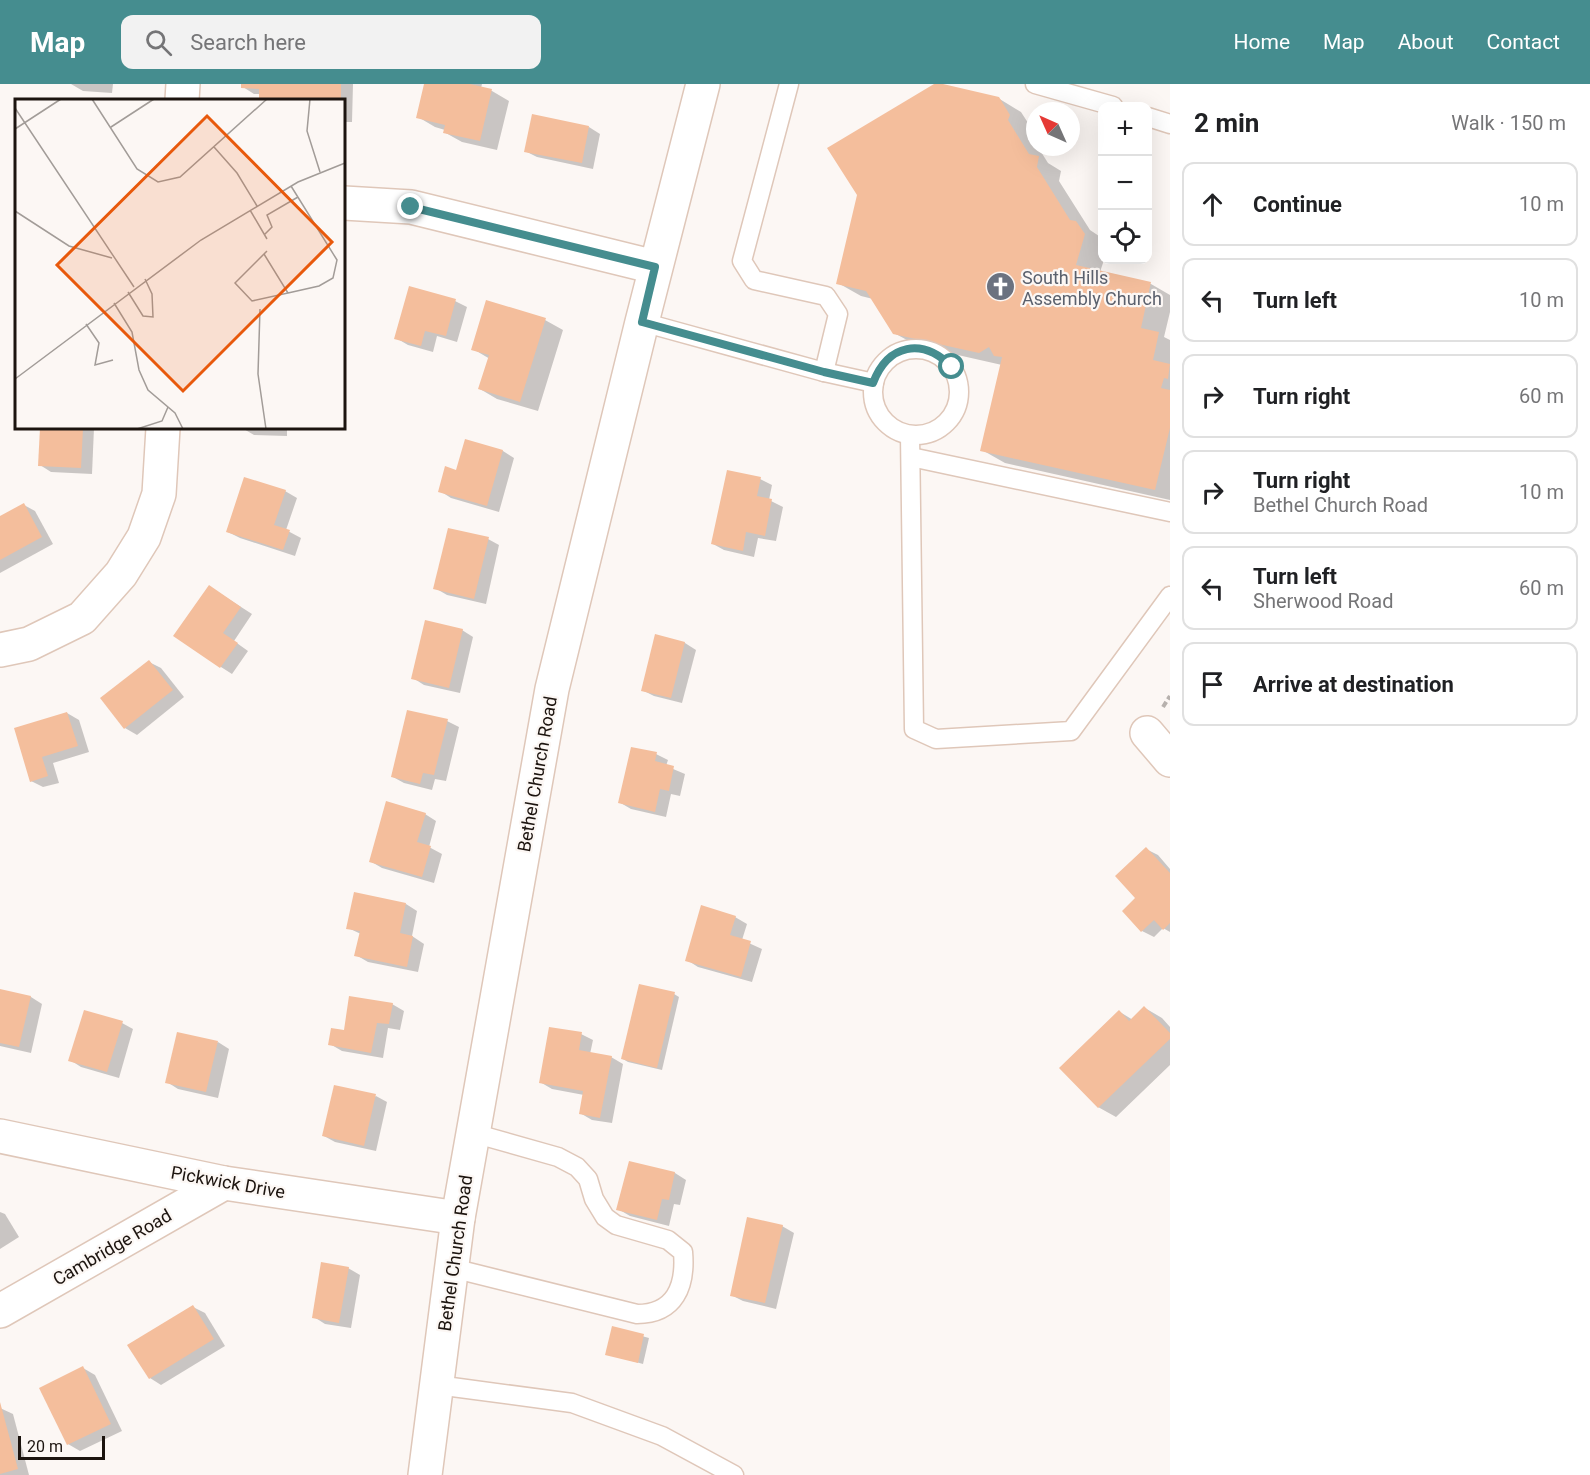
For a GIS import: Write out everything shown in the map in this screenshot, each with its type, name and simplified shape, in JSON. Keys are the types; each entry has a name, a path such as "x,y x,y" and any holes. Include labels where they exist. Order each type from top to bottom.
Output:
{"street":[{"path":"182,99 183,84"},
{"name":"Bethel Church Road","path":"425,1475 458,1218 552,688 655,267 703,84"},
{"path":"345,203 411,207 655,267"},
{"path":"0,651 29,644 82,618 121,574 144,537 159,494 163,429"},
{"path":"1147,733 1170,760"},
{"name":"Pickwick Drive","path":"0,1136 224,1183 458,1218"},
{"name":"Cambridge Road","path":"0,1311 224,1183"}],"lane":[{"path":"789,84 742,261 754,280 826,296 838,314 824,372"},
{"path":"1035,84 1099,102"},
{"path":"1152,118 1170,124"},
{"path":"642,322 824,372 873,383"},
{"path":"914,348 928,350 941,356 952,367 958,380 959,394 956,408 938,429 924,434 910,435 885,422 877,411 873,398 873,383 888,358 900,351 914,348"},
{"path":"910,435 914,729 936,739 1071,731 1170,596"},
{"path":"911,457 1170,512"},
{"path":"452,1268 637,1314 650,1314 664,1309 678,1292 685,1268 683,1252 668,1240 616,1226 605,1217 594,1198 588,1179 577,1167 558,1157 474,1133"},
{"path":"437,1385 572,1403 662,1436 734,1475"}],"building":[{"path":"241,84 341,84 341,99 259,99 259,89 241,88"},
{"path":"424,84 470,84 492,89 480,141 443,133 445,125 416,118"},
{"name":"South Hills Assembly Church","path":"934,84 999,97 1010,115 1008,120 1026,149 1026,156 1039,156 1037,167 1070,220 1076,221 1085,234 1076,265 1151,282 1141,328 1159,332 1153,360 1170,364 1168,379 1164,378 1161,388 1170,390 1170,428 1155,490 980,451 1002,357 994,356 989,347 979,353 893,334 866,291 836,284 857,195 827,148"},
{"path":"532,114 589,126 582,163 524,152"},
{"path":"409,286 456,299 446,336 425,331 421,346 394,339"},
{"path":"486,300 546,318 520,402 478,389 489,355 471,350"},
{"path":"40,429 83,429 81,468 38,466"},
{"path":"465,439 503,450 487,506 438,492 445,466 456,470"},
{"path":"727,470 761,477 757,496 772,499 765,536 746,532 743,551 711,544"},
{"path":"244,477 286,490 274,525 290,530 283,550 226,532"},
{"path":"24,503 42,537 0,560 0,516"},
{"path":"448,528 489,537 474,599 433,589"},
{"path":"209,585 241,607 223,633 238,643 220,668 173,636"},
{"path":"425,620 463,629 449,688 411,679"},
{"path":"655,634 685,642 671,698 641,691"},
{"path":"149,660 173,690 124,729 100,698"},
{"path":"407,710 448,719 434,775 423,773 420,784 391,777"},
{"path":"67,712 78,746 42,757 48,776 30,782 14,728"},
{"path":"631,747 657,752 655,761 674,766 669,791 660,789 655,812 618,803"},
{"path":"386,801 426,813 417,842 431,846 422,877 369,862"},
{"path":"1146,847 1170,873 1170,923 1163,930 1154,920 1141,932 1122,911 1135,898 1115,876"},
{"path":"354,892 406,903 400,933 413,936 407,967 354,956 360,931 346,929"},
{"path":"701,905 736,916 730,935 751,941 741,977 685,961"},
{"path":"639,984 675,992 657,1068 621,1059"},
{"path":"0,989 31,996 19,1047 0,1043"},
{"path":"349,996 393,1003 389,1024 377,1023 371,1053 328,1045 331,1028 344,1030"},
{"path":"1144,1006 1170,1033 1170,1039 1098,1108 1059,1068 1119,1010 1129,1021"},
{"path":"84,1010 123,1021 107,1072 68,1061"},
{"path":"549,1027 582,1032 579,1050 612,1056 600,1118 579,1114 583,1091 539,1083"},
{"path":"177,1032 218,1041 206,1092 165,1083"},
{"path":"334,1085 376,1094 364,1146 322,1136"},
{"path":"629,1161 675,1172 669,1200 662,1199 657,1220 616,1210"},
{"path":"747,1217 783,1225 765,1303 730,1296"},
{"path":"321,1262 349,1267 339,1323 312,1318"},
{"path":"193,1305 214,1339 149,1379 127,1345"},
{"path":"612,1326 644,1334 638,1363 605,1355"},
{"path":"83,1366 111,1424 67,1445 39,1388"},
{"path":"0,1402 18,1469 0,1474"}],"place":[{"name":"South Hills Assembly Church","path":"1001,287"}],"route":[{"path":"411,207 655,267 642,322 824,372 873,383 888,358 900,351 914,348 928,350 941,356 952,367"}]}
